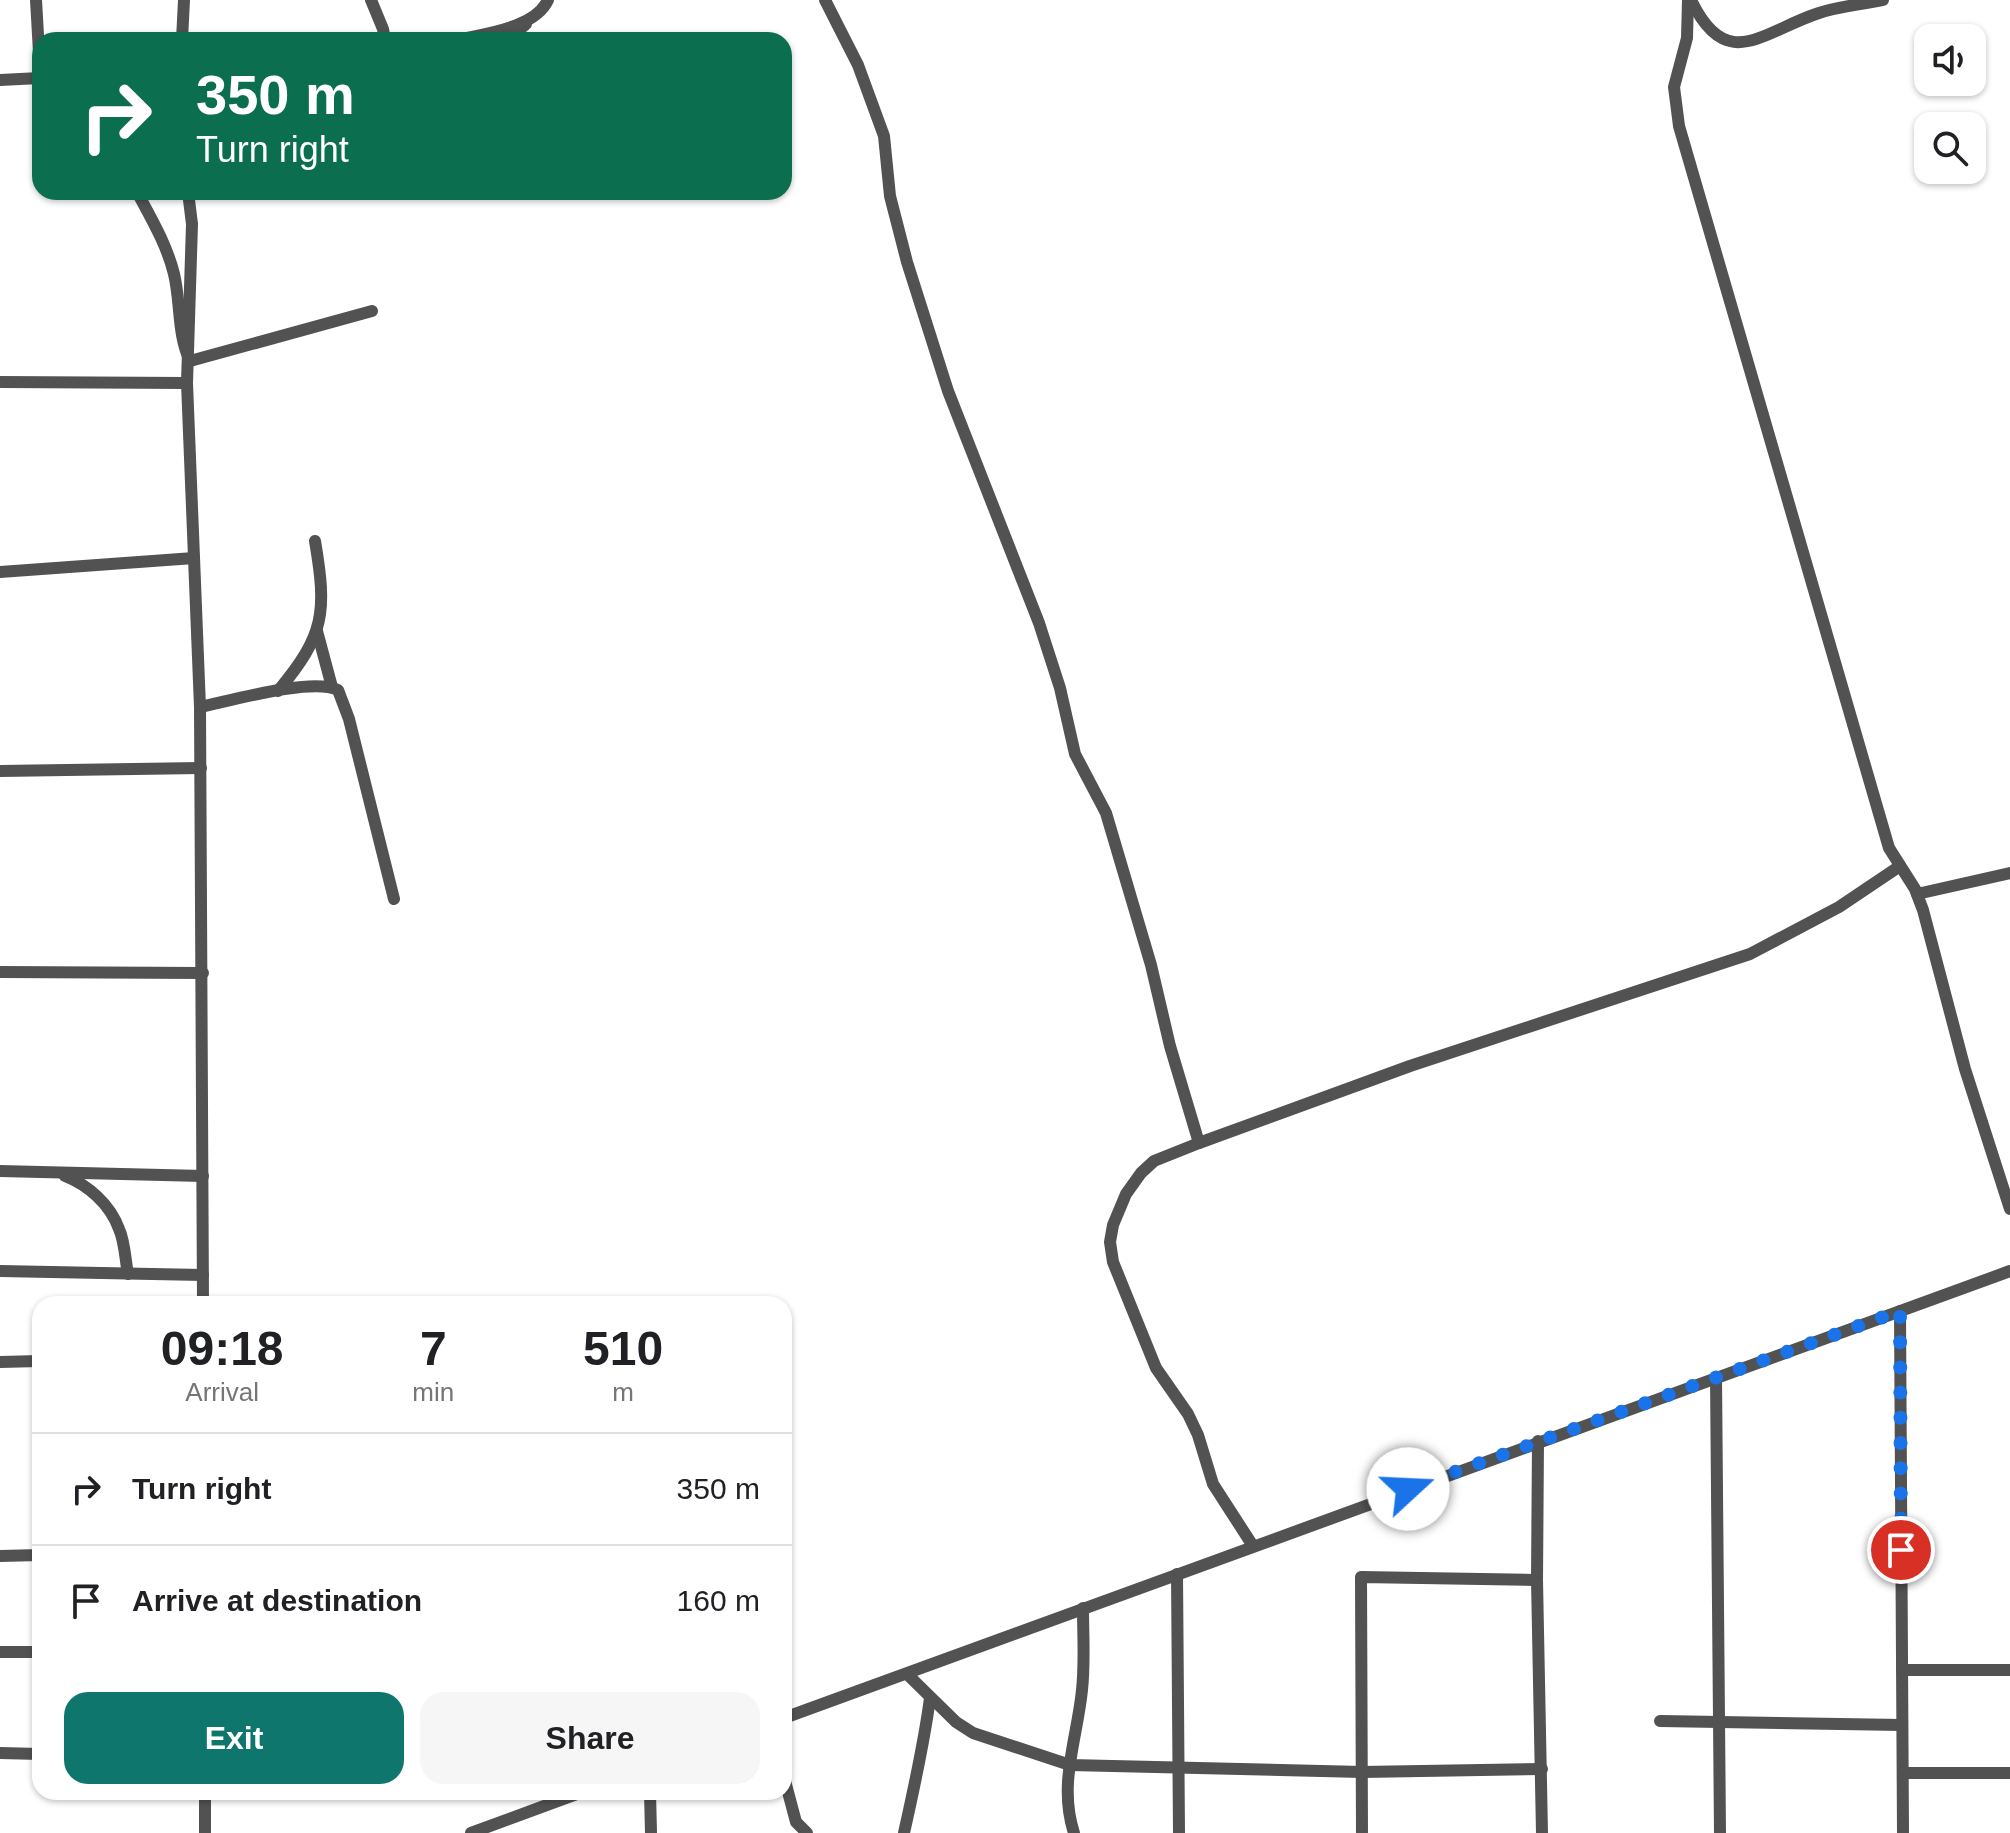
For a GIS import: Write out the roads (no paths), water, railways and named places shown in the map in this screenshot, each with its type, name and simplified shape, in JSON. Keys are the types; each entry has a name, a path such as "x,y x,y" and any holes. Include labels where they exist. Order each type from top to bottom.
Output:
{"street":[{"path":"36,0 38,32"},
{"path":"182,32 184,0"},
{"path":"371,0 384,32"},
{"path":"517,32 543,11 548,0"},
{"path":"825,0 858,65 884,136 890,196 907,262 948,391 1039,623 1060,688 1075,754 1106,813 1199,1143"},
{"path":"1690,0 1708,30 1717,37 1735,42 1770,35 1819,13 1883,0"},
{"path":"1690,0 1687,38 1674,87 1679,126 1889,848 1917,894 1965,1069 2010,1209"},
{"path":"489,32 528,22"},
{"path":"0,80 32,78"},
{"path":"141,200 171,263 183,347 190,361"},
{"path":"189,200 192,224 187,383 201,768 203,1296"},
{"path":"190,361 372,311"},
{"path":"0,382 187,383"},
{"path":"278,691 299,666 317,631 322,609 322,583 315,541"},
{"path":"0,572 194,558"},
{"path":"317,631 332,687"},
{"path":"200,707 320,685 340,692 394,899"},
{"path":"0,771 201,768"},
{"path":"1253,1546 1213,1484 1198,1435 1188,1414 1156,1368 1121,1285 1110,1242 1113,1225 1126,1194 1141,1173 1154,1161 1199,1143 1410,1066 1750,954 1839,907 1900,866"},
{"path":"1917,894 2010,873"},
{"path":"0,972 203,973"},
{"path":"0,1171 203,1176"},
{"path":"54,1172 82,1183 102,1202 119,1229 128,1274"},
{"path":"0,1271 203,1275"},
{"path":"792,1715 2010,1271"},
{"path":"1900,1311 1903,1833"},
{"path":"0,1362 32,1361"},
{"path":"1716,1377 1720,1833"},
{"path":"1538,1441 1537,1580 1542,1833"},
{"path":"0,1556 32,1555"},
{"path":"1177,1574 1179,1833"},
{"path":"1362,1833 1361,1577 1537,1580"},
{"path":"1074,1833 1068,1814 1066,1785 1082,1689 1083,1608"},
{"path":"0,1652 32,1652"},
{"path":"1902,1670 2010,1670"},
{"path":"907,1674 930,1698 973,1733 1070,1765 1362,1772 1542,1769"},
{"path":"904,1833 922,1758 930,1698"},
{"path":"1660,1721 1902,1725"},
{"path":"0,1753 32,1754"},
{"path":"1903,1773 2010,1773"},
{"path":"205,1800 205,1833"},
{"path":"471,1833 560,1800"},
{"path":"650,1800 651,1833"},
{"path":"790,1800 796,1822 807,1833"}]}
